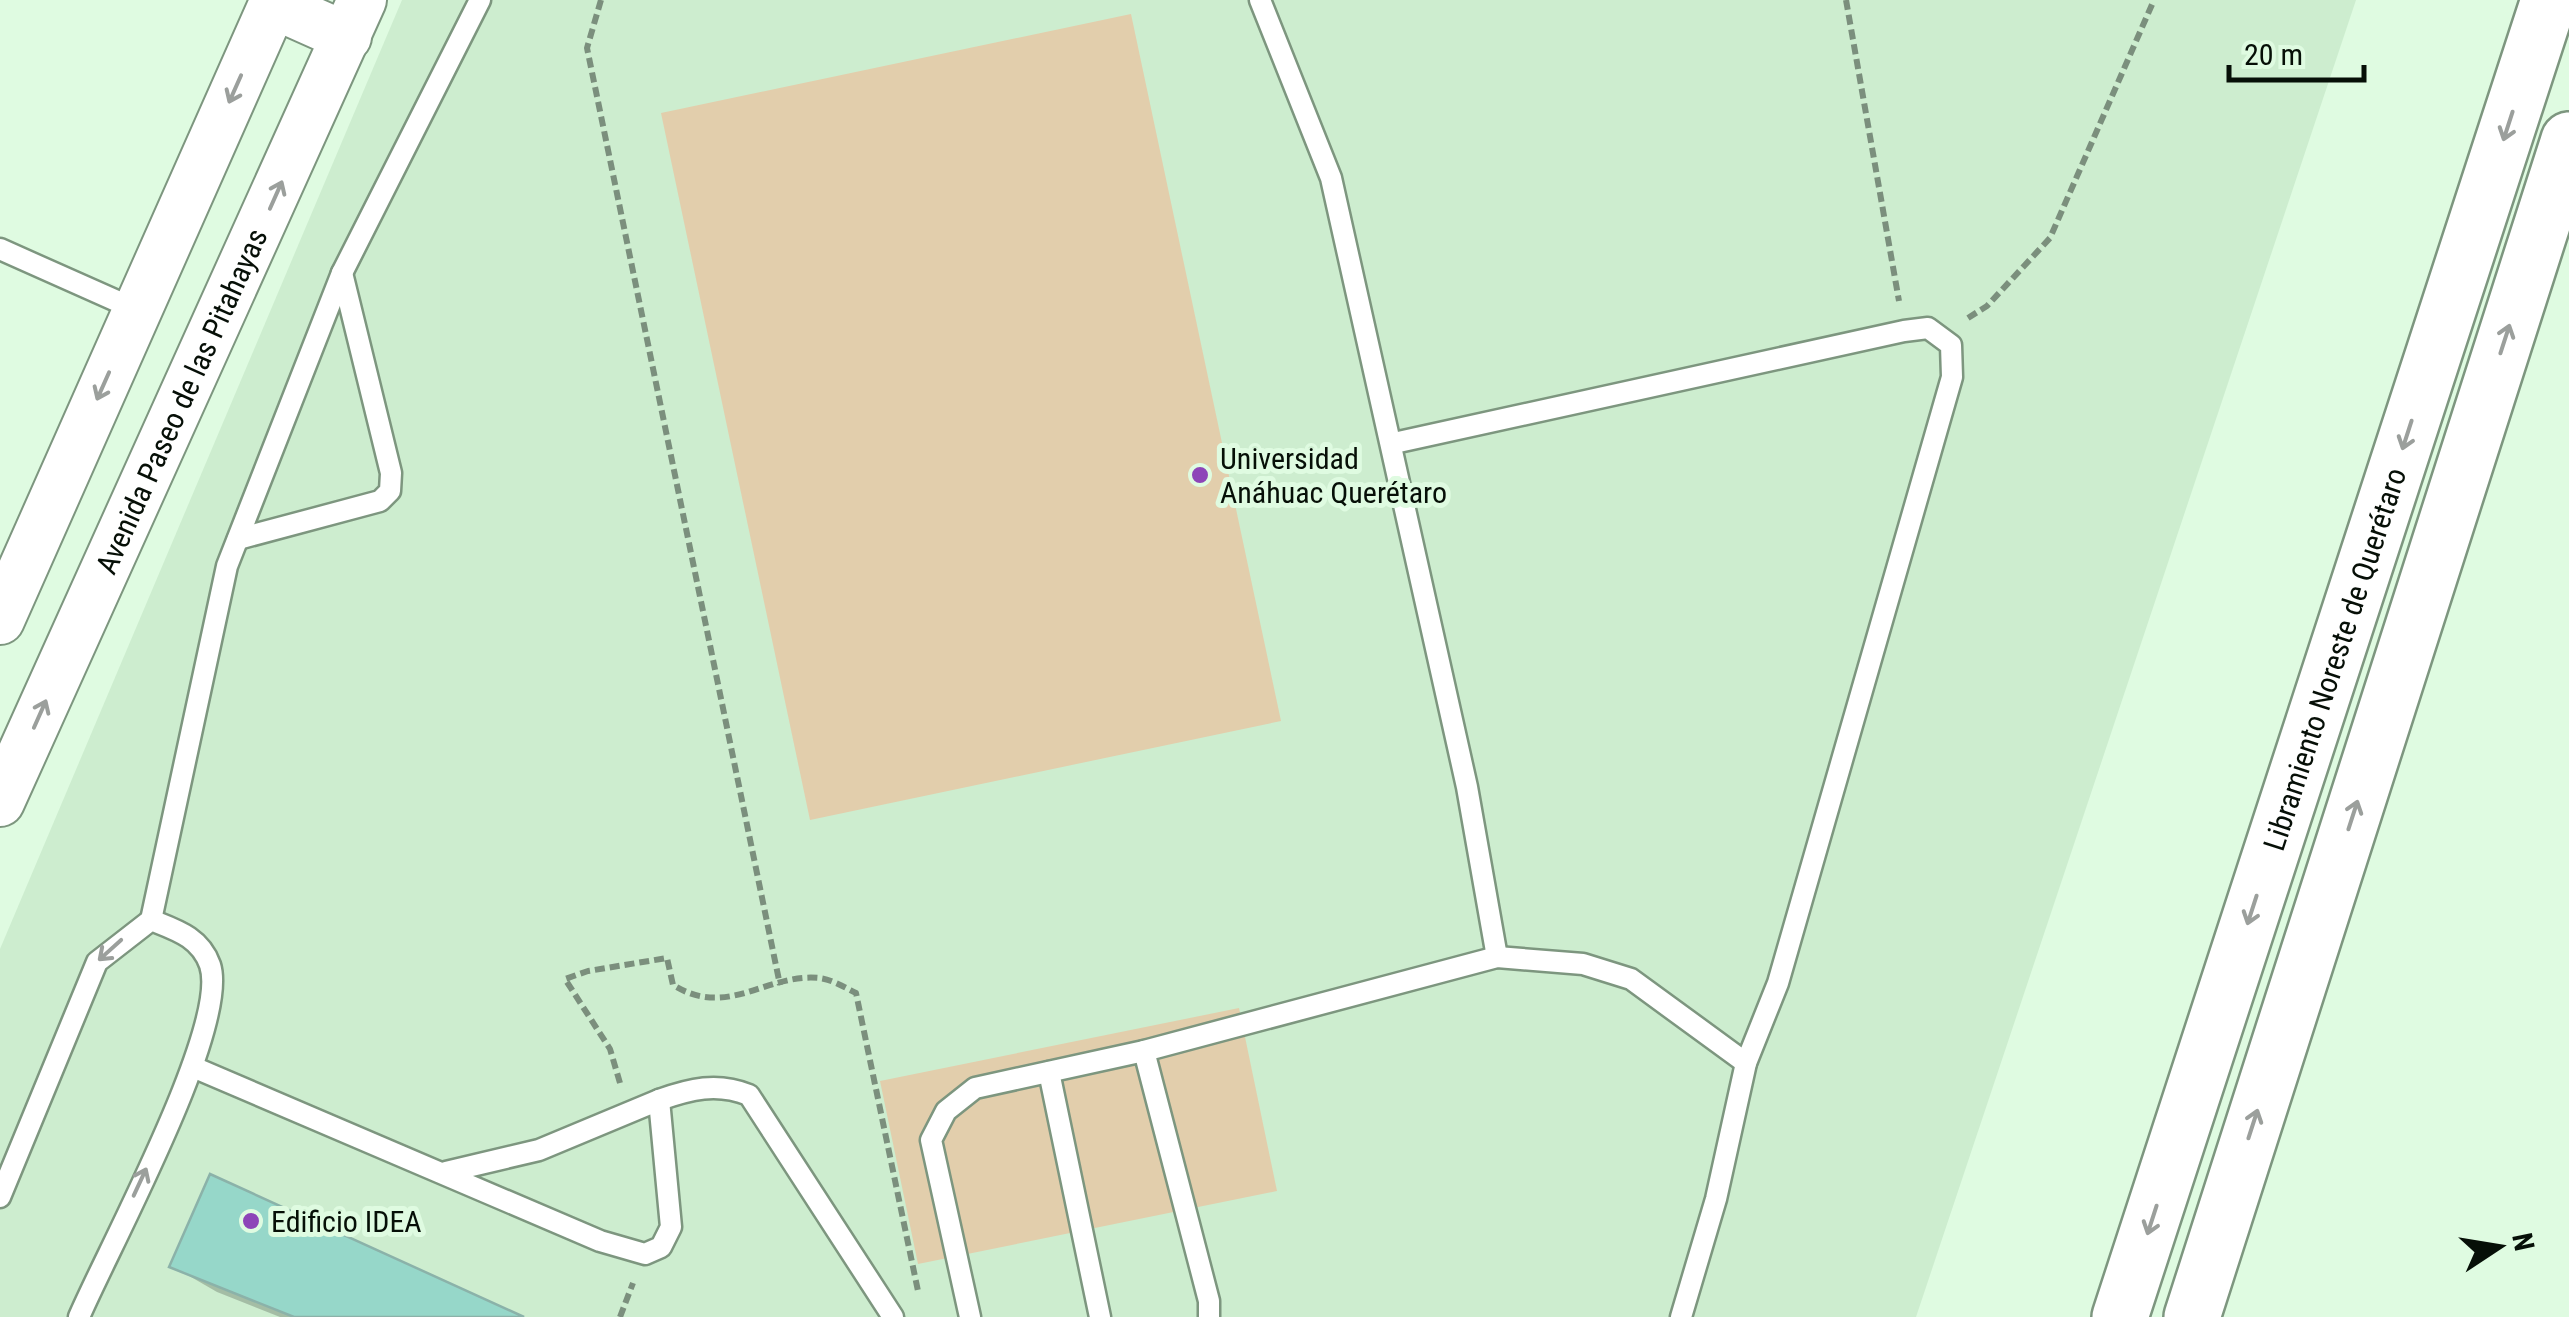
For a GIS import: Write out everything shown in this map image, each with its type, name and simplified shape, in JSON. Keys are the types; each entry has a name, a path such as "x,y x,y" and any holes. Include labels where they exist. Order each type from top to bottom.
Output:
{"highway":[{"name":"Libramiento Noreste de Querétaro","path":"2120,1317 2548,0"},
{"path":"2192,1317 2569,140"}],"street":[{"path":"0,620 274,2 355,18"},
{"name":"Avenida Paseo de las Pitahayas","path":"0,802 355,18"}],"lane":[{"path":"0,1197 97,962 151,920 226,566 342,274 480,0"},
{"path":"1260,0 1331,178 1394,444 1467,787 1497,957"},
{"path":"3,257 137,310"},
{"path":"238,539 380,502 390,491 391,473 342,274"},
{"path":"1394,444 1904,332 1928,328 1942,334 1951,345 1952,376 1778,984 1746,1063 1716,1200 1681,1317"},
{"path":"79,1317 193,1067 213,985 209,963 192,937 151,920"},
{"path":"970,1317 931,1140 946,1110 975,1088 1144,1050 1497,957 1583,964 1632,979 1746,1063"},
{"path":"1144,1050 1209,1302 1209,1317"},
{"path":"193,1067 600,1241 645,1254 661,1247 670,1228 659,1100"},
{"path":"1049,1072 1100,1317"},
{"path":"446,1172 538,1150 695,1088 732,1088 749,1095 893,1317"}],"path":[{"path":"602,0 587,48 780,985"},
{"path":"1846,0 1904,332"},
{"path":"1942,334 1988,306 2050,238 2154,0"}],"shaded area":[{"name":"Universidad Anáhuac Querétaro","path":"402,0 2356,0 1916,1317 0,1317 0,949"},
{"path":"1131,14 1281,721 810,820 661,113"},
{"path":"1239,1008 1277,1191 918,1264 880,1081"}],"building":[{"name":"Edificio IDEA","path":"210,1174 524,1317 294,1317 169,1267"}],"place":[{"name":"Universidad Anáhuac Querétaro","path":"1200,475"},
{"name":"Edificio IDEA","path":"251,1221"}]}
